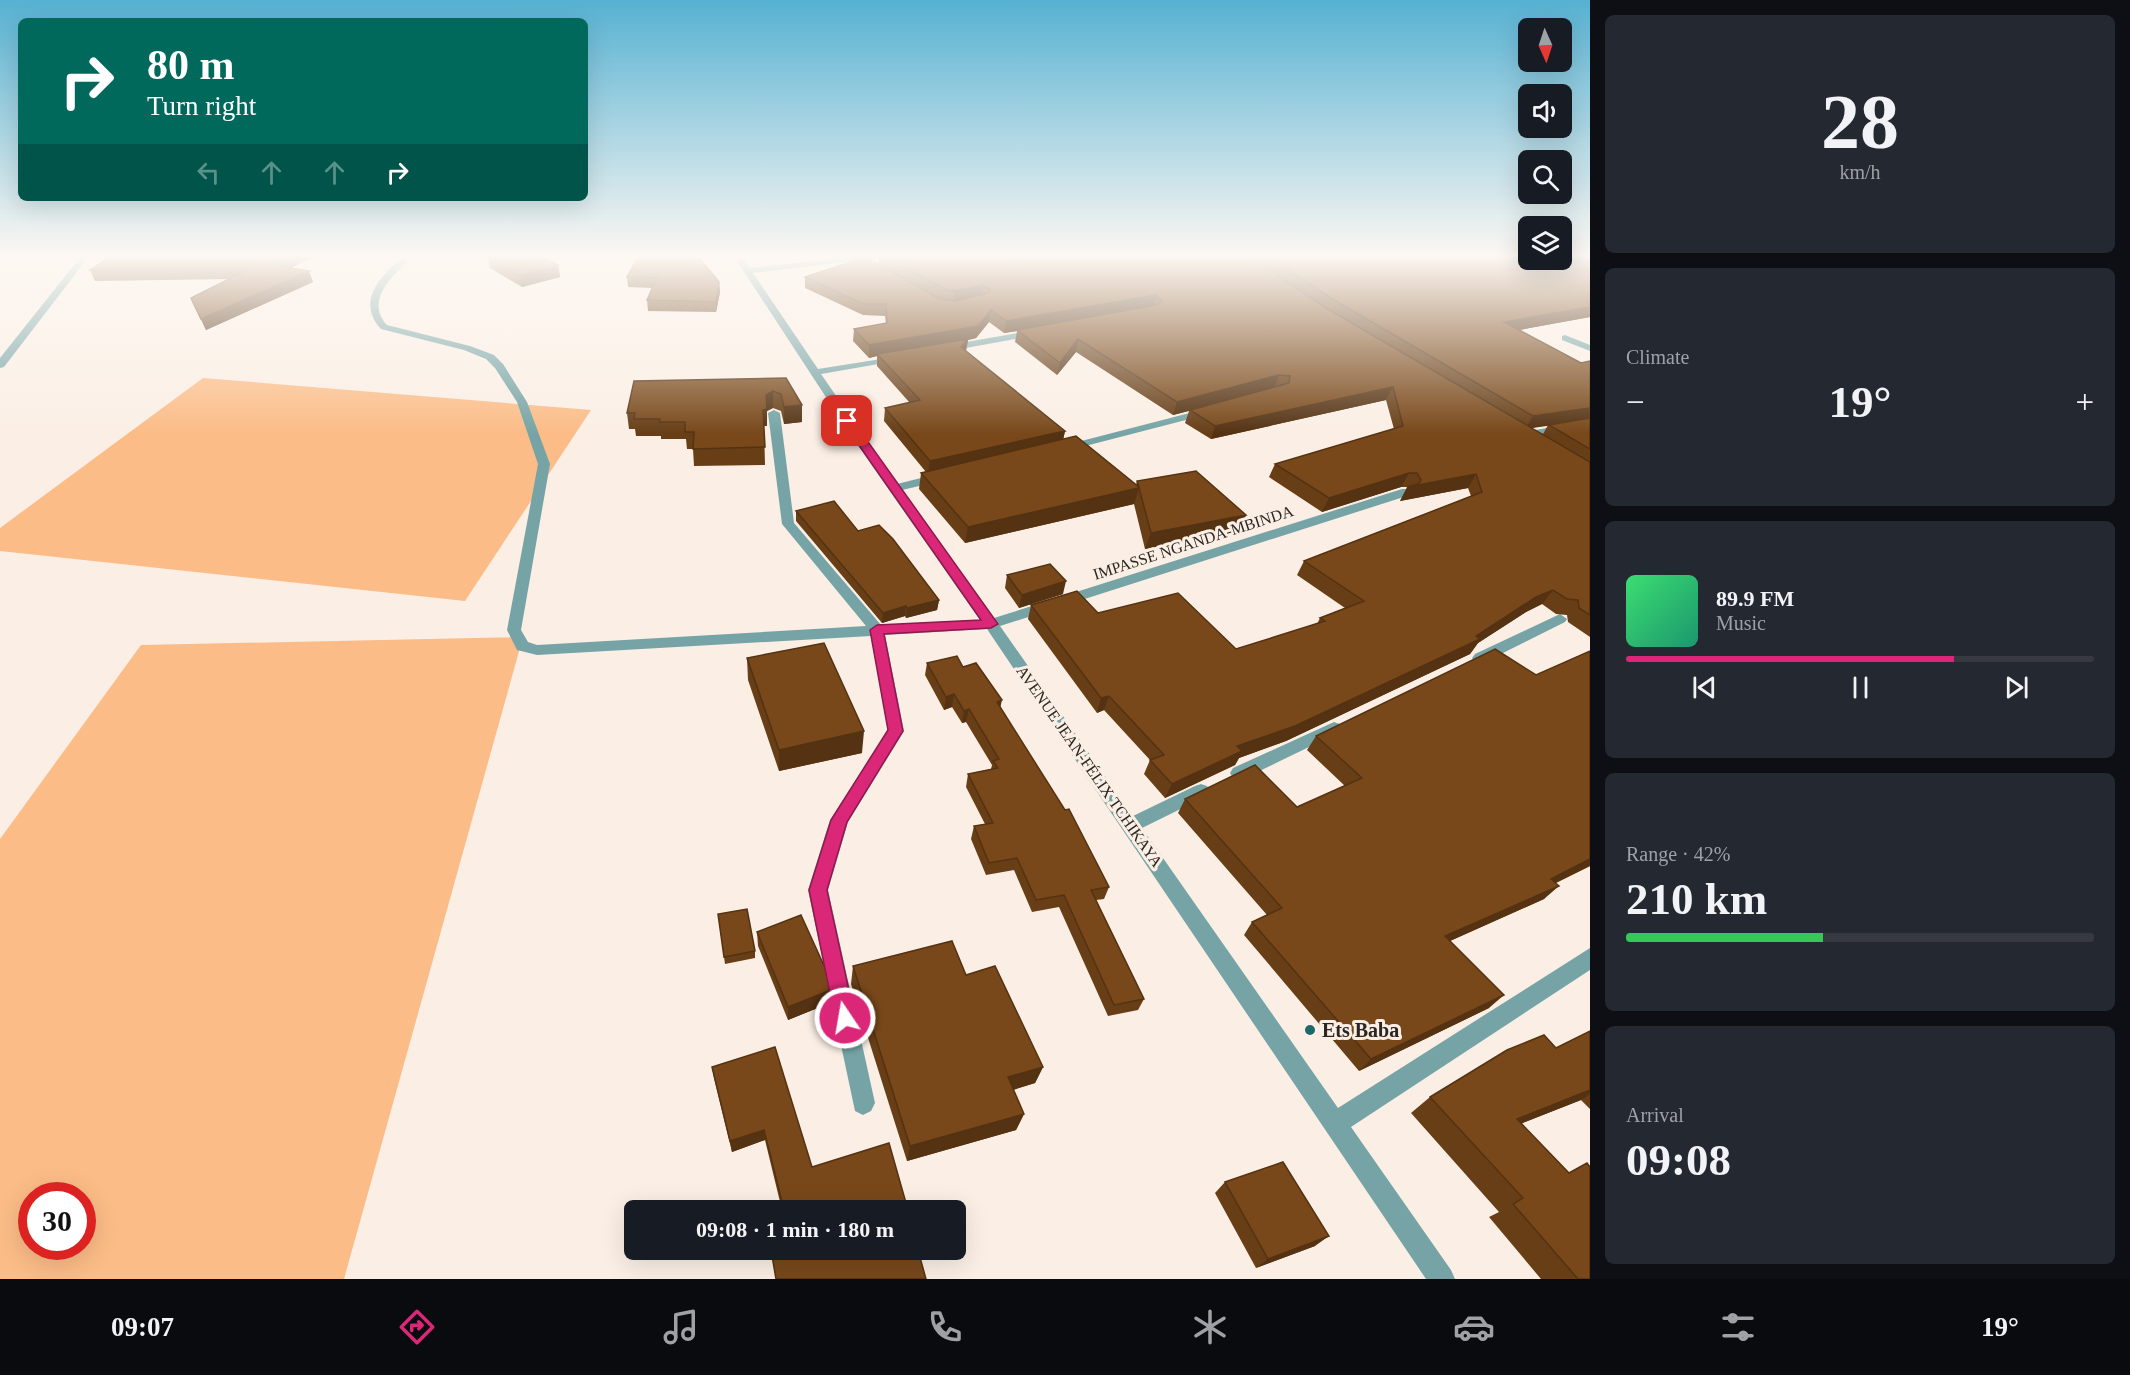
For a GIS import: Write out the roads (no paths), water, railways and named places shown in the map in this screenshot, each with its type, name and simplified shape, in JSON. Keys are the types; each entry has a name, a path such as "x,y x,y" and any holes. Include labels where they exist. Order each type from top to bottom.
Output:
{"street":[{"path":"0,365 39,315"},
{"name":"IMPASSE NGANDA-MBINDA","path":"375,315 375,319 384,327 467,348 490,357 499,366 522,402 544,464 514,630 522,646 537,650 991,624 1406,492"},
{"name":"AVENUE JEAN-FÉLIX TCHIKAYA","path":"777,315 894,488 1131,825 1442,1279"},
{"path":"944,349 1048,331"},
{"path":"1565,338 1590,348"},
{"path":"816,372 909,356"},
{"path":"1055,450 1212,410"},
{"path":"774,413 788,524 877,630 896,731 839,820 818,890 862,1103"},
{"path":"1542,446 1518,432 1590,424"},
{"path":"894,488 951,475"},
{"path":"1463,666 1560,620"},
{"path":"1131,825 1345,722"},
{"path":"1335,1124 1590,958"}],"place":[{"name":"Ets Baba","path":"1310,1030"}]}
